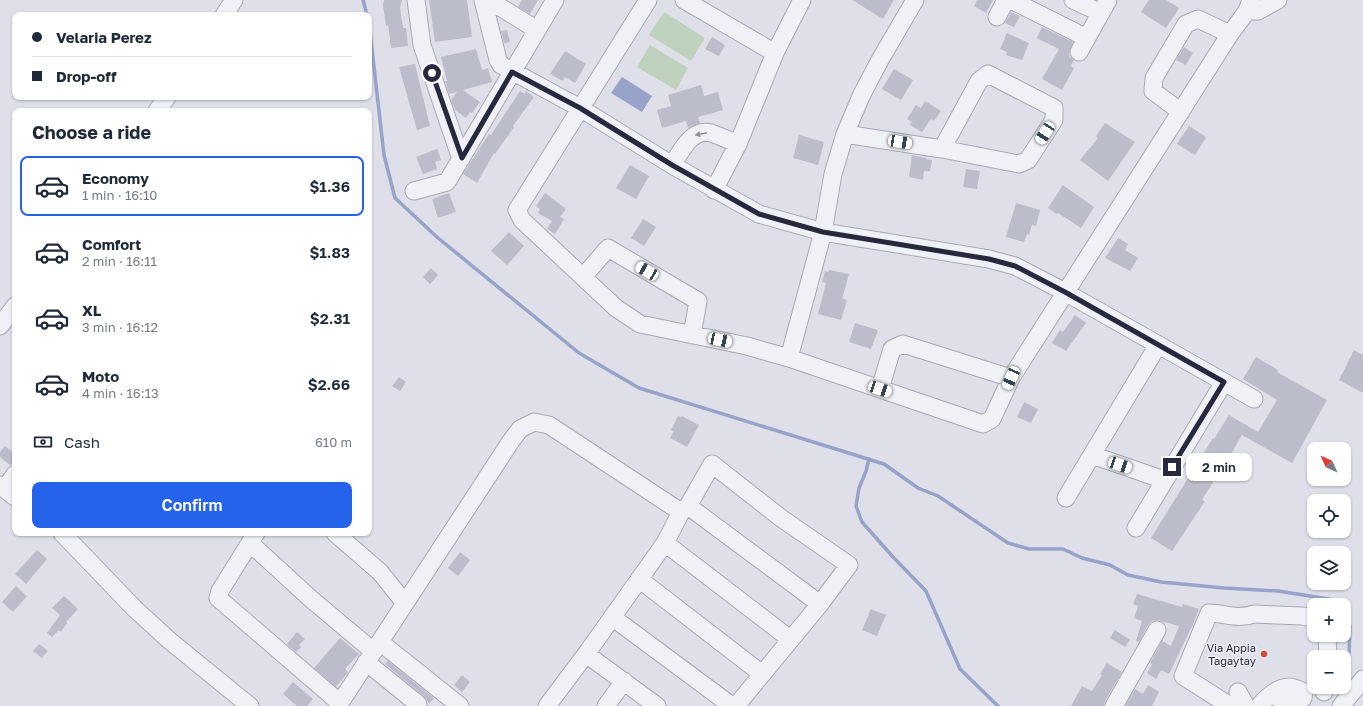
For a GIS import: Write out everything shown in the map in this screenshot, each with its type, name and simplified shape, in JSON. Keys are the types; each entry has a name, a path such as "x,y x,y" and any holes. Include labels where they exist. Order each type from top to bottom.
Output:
{"street":[{"path":"226,12 234,0"},
{"path":"416,0 422,45 462,158"},
{"path":"483,0 498,60 501,65 580,108 714,190 759,214 823,232 989,259 1015,266 1065,292 1254,399"},
{"path":"489,0 537,30"},
{"path":"414,191 447,182 555,0"},
{"path":"648,0 517,210 522,220 616,308 640,324 747,346 789,358 983,424 992,420 1011,378 1249,6 1258,11 1278,0"},
{"path":"684,0 775,53"},
{"path":"714,190 738,144 775,53 802,0"},
{"path":"789,358 823,232 832,174 845,134 862,94 915,0"},
{"path":"997,17 1006,0"},
{"path":"1011,0 1083,45 1105,6 1073,0"},
{"path":"1181,112 1153,91 1154,78 1186,24 1198,19 1230,34"},
{"path":"845,134 942,149 1019,164 1028,160 1054,120 1054,108 988,74 979,81 942,149"},
{"path":"672,165 691,138 700,133 710,133 738,144"},
{"path":"583,277 608,248 698,301 692,335"},
{"path":"0,326 12,310"},
{"path":"880,389 892,349 903,344 1011,378"},
{"path":"1066,498 1158,345"},
{"path":"1136,528 1224,382"},
{"path":"418,704 373,652 311,599 253,538 220,591 218,598 339,704 373,652 404,602 436,557 510,440 520,429 534,422 549,425 685,509 820,604"},
{"path":"1092,455 1164,480"},
{"path":"546,706 586,654 612,617 639,579 665,543 712,464 781,518 849,565 820,604 734,706 612,617"},
{"path":"7,490 12,480"},
{"path":"65,536 149,622 250,706"},
{"path":"338,536 380,572 404,602"},
{"path":"665,543 790,639"},
{"path":"639,579 762,674"},
{"path":"1238,701 1183,676 1209,613 1217,613 1235,617 1246,617 1254,614 1307,617"},
{"path":"1114,706 1157,630"},
{"path":"373,652 460,706"},
{"path":"586,654 657,706"},
{"path":"1341,706 1363,679"},
{"path":"606,706 624,681"},
{"path":"1259,706 1272,694"}],"green space":[{"path":"664,12 705,38 691,61 649,35"},
{"path":"650,45 688,68 676,90 637,67"}],"water":[{"path":"622,77 652,96 642,112 611,93"}],"building":[{"path":"384,0 402,0 400,8 403,28 406,28 408,46 391,48 388,25 386,26 383,5"},
{"path":"429,0 467,0 472,37 435,42"},
{"path":"522,0 538,0 530,14 518,7"},
{"path":"852,0 894,0 883,19"},
{"path":"977,0 993,0 986,13 974,6"},
{"path":"1149,0 1166,0 1179,8 1166,28 1141,12"},
{"path":"1011,12 1020,16 1014,27 1005,23"},
{"path":"1042,27 1073,42 1069,53 1070,57 1074,60 1071,66 1074,68 1062,90 1042,79 1059,49 1037,38"},
{"path":"507,30 510,42 504,43 501,31"},
{"path":"1007,33 1029,43 1022,60 1006,55 1007,52 1000,49"},
{"path":"712,37 725,45 719,56 705,49"},
{"path":"1184,47 1193,53 1186,65 1176,60"},
{"path":"476,49 482,70 488,68 492,82 463,90 480,102 472,113 470,112 466,118 455,110 451,100 457,92 449,94 441,57"},
{"path":"565,51 586,64 575,83 565,77 563,81 550,74"},
{"path":"415,64 430,126 417,130 399,67"},
{"path":"894,69 913,80 901,100 882,89"},
{"path":"701,85 704,96 718,92 723,110 698,117 700,123 688,128 686,121 662,128 657,110 671,106 668,95"},
{"path":"520,91 525,94 526,91 534,97 495,154 494,153 477,183 463,174 489,134 491,135"},
{"path":"925,101 941,111 934,121 931,119 922,132 910,125 912,122 907,119 916,105 921,108"},
{"path":"1105,123 1135,142 1108,181 1080,160 1098,138 1096,136"},
{"path":"1189,126 1206,137 1195,155 1177,144"},
{"path":"799,135 824,142 818,165 793,158"},
{"path":"437,149 441,160 435,162 437,169 423,174 416,157"},
{"path":"912,155 932,160 930,171 924,171 923,180 909,177"},
{"path":"630,165 649,176 636,199 616,188"},
{"path":"966,169 980,171 977,189 963,187"},
{"path":"1063,185 1094,207 1081,228 1048,208"},
{"path":"449,193 456,212 438,218 432,199"},
{"path":"545,193 566,209 560,217 564,219 555,234 547,229 552,221 538,213 540,209 536,206"},
{"path":"1016,203 1040,210 1036,226 1032,225 1029,235 1027,234 1024,242 1006,237"},
{"path":"643,219 656,227 644,246 631,238"},
{"path":"509,232 524,246 507,265 491,251"},
{"path":"1118,238 1128,244 1125,250 1138,258 1130,271 1105,258"},
{"path":"431,268 438,275 430,284 423,277"},
{"path":"829,270 849,274 842,299 847,300 841,320 818,314 826,283 822,282 825,271 828,272"},
{"path":"1075,315 1086,323 1066,351 1052,343 1060,330 1063,332"},
{"path":"855,323 878,330 871,349 849,342"},
{"path":"1354,350 1363,355 1363,393 1339,380"},
{"path":"1256,357 1278,370 1277,372 1327,400 1292,463 1242,435 1202,500 1205,501 1172,551 1151,538 1213,438 1214,439 1229,415 1258,432 1277,400 1243,379"},
{"path":"399,377 406,382 400,391 392,386"},
{"path":"1024,402 1038,409 1031,423 1017,417"},
{"path":"678,416 682,416 699,425 687,447 670,438 674,431 671,430"},
{"path":"5,446 12,452 12,463 10,465 0,457 0,452"},
{"path":"37,550 47,559 26,584 15,574"},
{"path":"460,552 470,560 458,576 448,568"},
{"path":"16,586 27,596 13,612 2,602"},
{"path":"1137,594 1182,607 1183,604 1199,609 1192,628 1169,674 1161,670 1156,679 1147,673 1152,664 1150,663 1162,641 1171,646 1179,626 1157,620 1152,621 1148,625 1139,642 1136,641 1142,621 1134,618 1138,606 1133,604"},
{"path":"64,596 78,609 66,622 67,623 61,632 59,630 52,637 47,633 60,615 52,608"},
{"path":"871,609 886,615 877,636 862,630"},
{"path":"1115,630 1130,640 1125,647 1110,638"},
{"path":"297,632 305,639 299,645 301,647 296,652 287,644"},
{"path":"340,638 359,654 345,669 348,672 336,687 314,668"},
{"path":"39,644 48,651 42,658 33,651"},
{"path":"388,661 434,698 429,704 424,696 385,664"},
{"path":"1107,663 1122,672 1105,701 1104,706 1071,706 1082,686 1092,691 1102,675 1100,674"},
{"path":"462,675 470,682 462,692 454,685"},
{"path":"293,682 313,699 307,706 297,706 283,694"},
{"path":"1148,685 1159,692 1152,706 1125,706 1135,689 1143,694"}],"waterway":[{"path":"363,0 366,12"},
{"path":"372,49 384,155 395,198 438,238 579,353 639,388 884,464 918,488 938,496 1008,543 1029,549 1063,549 1082,558 1110,565 1128,575 1161,582 1278,591 1323,598"},
{"path":"869,459 859,488 856,506 862,522 926,591 960,669 998,706"},
{"path":"1349,642 1349,650"}],"place":[{"name":"Via Appia Tagaytay","path":"1264,654"}],"route":[{"path":"432,73 462,158 512,72 580,108 714,190 759,214 823,232 989,259 1015,266 1065,292 1224,382 1172,467"}]}
